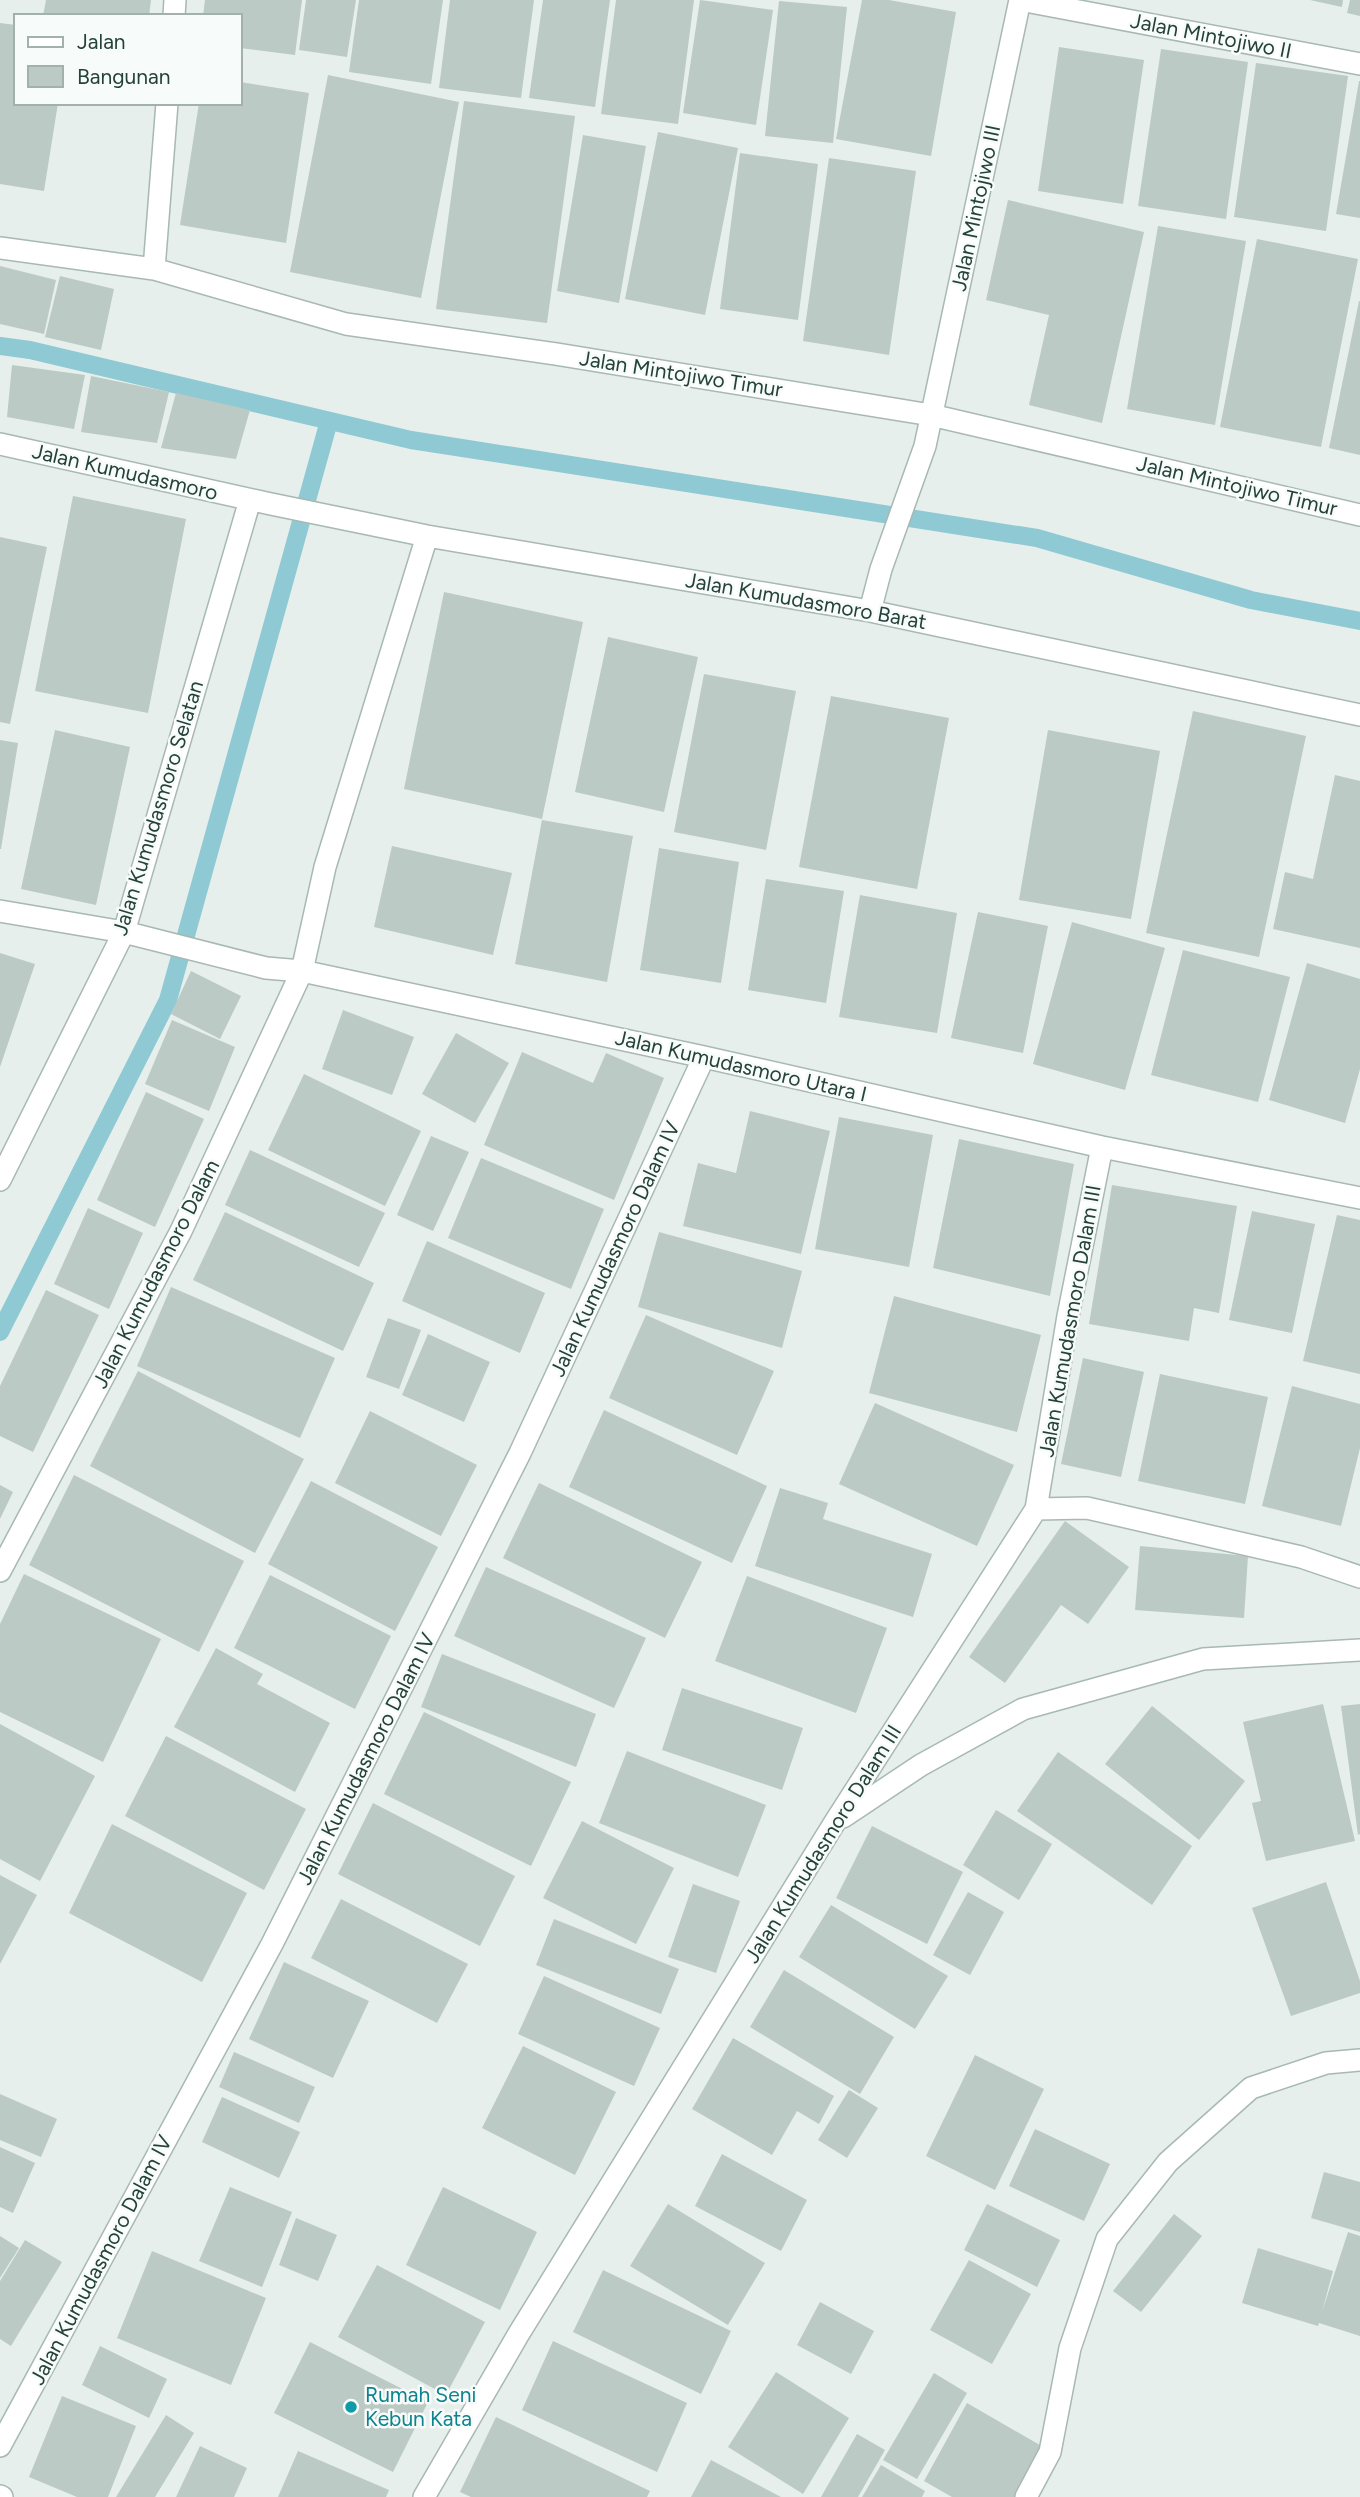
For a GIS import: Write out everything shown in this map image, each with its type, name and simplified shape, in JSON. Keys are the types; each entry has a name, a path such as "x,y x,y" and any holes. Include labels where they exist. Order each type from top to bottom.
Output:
{"street":[{"name":"Jalan Mintojiwo II","path":"1020,0 1360,64"},
{"name":"Jalan Mintojiwo III","path":"870,611 881,569 925,446 1020,0"},
{"path":"154,269 167,105"},
{"name":"Jalan Mintojiwo Timur","path":"0,248 154,269 346,324 570,356 932,415 1360,515"},
{"name":"Jalan Kumudasmoro","path":"0,444 250,500"},
{"name":"Jalan Kumudasmoro Barat","path":"250,500 427,536 870,611 1360,715"},
{"name":"Jalan Kumudasmoro Selatan","path":"0,1180 124,932 250,500"},
{"name":"Jalan Kumudasmoro Dalam","path":"0,1571 181,1231 302,971 325,867 427,536"},
{"name":"Jalan Kumudasmoro Utara I","path":"0,911 124,932 266,968 302,971 704,1057 1102,1147 1360,1198"},
{"name":"Jalan Kumudasmoro Dalam IV","path":"0,2446 297,1895 520,1453 704,1057"},
{"name":"Jalan Kumudasmoro Dalam III","path":"424,2497 518,2335 835,1822 1036,1509 1068,1316 1102,1147"},
{"path":"1036,1509 1087,1508 1301,1557 1360,1577"},
{"path":"835,1822 921,1765 1023,1709 1203,1659 1360,1650"},
{"path":"1026,2497 1050,2452 1070,2348 1107,2239 1168,2162 1251,2088 1326,2063 1360,2060"}],"building":[{"path":"46,0 151,0 149,14 43,14"},
{"path":"205,0 302,0 295,55 242,48 242,14 203,14"},
{"path":"306,0 356,0 347,57 299,50"},
{"path":"359,0 443,0 431,84 349,72"},
{"path":"450,0 534,0 521,98 439,88"},
{"path":"543,0 610,0 595,107 529,98"},
{"path":"616,0 694,0 678,124 601,114"},
{"path":"700,0 773,10 756,125 683,113"},
{"path":"862,0 889,0 956,12 931,156 836,139"},
{"path":"1310,0 1343,0 1342,7"},
{"path":"1350,0 1360,0 1360,16 1347,13"},
{"path":"779,1 847,7 833,143 765,136"},
{"path":"0,23 14,25 14,105 58,105 44,191 0,184"},
{"path":"1059,47 1144,60 1123,204 1038,191"},
{"path":"1161,49 1248,62 1226,219 1138,206"},
{"path":"1256,63 1348,76 1326,231 1234,217"},
{"path":"328,75 459,102 421,298 290,272"},
{"path":"1360,81 1360,218 1336,214"},
{"path":"242,82 309,93 286,243 180,225 199,105 242,105"},
{"path":"464,101 575,116 547,323 436,309"},
{"path":"658,132 738,148 705,315 625,299"},
{"path":"583,135 646,146 619,303 557,291"},
{"path":"740,153 818,164 798,320 720,309"},
{"path":"829,158 916,171 889,355 803,341"},
{"path":"1008,200 1144,232 1102,423 1029,405 1049,315 986,300"},
{"path":"1158,226 1246,241 1215,425 1127,409"},
{"path":"1257,239 1358,259 1321,447 1220,427"},
{"path":"0,266 56,280 44,334 0,324"},
{"path":"60,276 114,289 101,350 45,337"},
{"path":"1360,301 1360,455 1329,448"},
{"path":"12,365 85,375 74,429 7,417"},
{"path":"91,376 169,392 157,443 81,432"},
{"path":"176,393 250,410 236,459 161,448"},
{"path":"73,496 186,519 148,713 35,691"},
{"path":"0,537 47,547 10,724 0,722"},
{"path":"444,592 583,622 542,819 404,789"},
{"path":"608,637 698,657 664,812 575,792"},
{"path":"704,674 796,691 766,850 674,832"},
{"path":"831,696 949,718 917,889 799,867"},
{"path":"1193,711 1306,736 1259,957 1146,933"},
{"path":"55,730 130,747 96,905 21,889"},
{"path":"1048,730 1160,751 1131,919 1019,900"},
{"path":"0,740 18,743 1,849 0,849"},
{"path":"1335,775 1360,781 1360,948 1273,929 1285,872 1313,879"},
{"path":"542,820 633,836 607,982 515,964"},
{"path":"392,846 512,873 493,955 374,927"},
{"path":"659,848 739,862 721,983 640,970"},
{"path":"766,879 844,891 826,1003 748,990"},
{"path":"860,895 957,913 937,1033 839,1017"},
{"path":"978,912 1048,926 1023,1053 951,1038"},
{"path":"1072,922 1165,948 1125,1090 1033,1064"},
{"path":"1183,950 1290,977 1258,1102 1151,1075"},
{"path":"0,953 35,964 0,1067"},
{"path":"1307,963 1360,979 1360,1069 1345,1123 1269,1100"},
{"path":"191,971 241,996 220,1039 171,1014"},
{"path":"343,1010 414,1037 392,1095 322,1069"},
{"path":"172,1020 235,1047 209,1111 145,1084"},
{"path":"456,1033 509,1063 475,1123 422,1094"},
{"path":"522,1052 593,1083 606,1053 664,1078 614,1200 484,1145"},
{"path":"304,1074 421,1131 385,1206 268,1150"},
{"path":"146,1092 204,1119 155,1227 97,1200"},
{"path":"750,1111 830,1131 801,1254 683,1226 698,1163 736,1173"},
{"path":"839,1117 933,1135 909,1267 815,1249"},
{"path":"431,1136 469,1152 433,1231 397,1215"},
{"path":"959,1139 1074,1164 1050,1296 933,1268"},
{"path":"250,1150 385,1213 359,1267 225,1205"},
{"path":"481,1158 604,1209 571,1289 448,1238"},
{"path":"1112,1185 1237,1206 1219,1313 1194,1308 1189,1341 1089,1324"},
{"path":"88,1208 143,1233 109,1309 54,1284"},
{"path":"1252,1211 1315,1224 1292,1333 1229,1320"},
{"path":"225,1212 374,1283 343,1351 193,1280"},
{"path":"1337,1215 1360,1220 1360,1374 1303,1361"},
{"path":"659,1232 802,1271 782,1348 638,1307"},
{"path":"427,1241 545,1293 520,1353 402,1301"},
{"path":"171,1287 335,1358 300,1438 137,1366"},
{"path":"46,1290 99,1315 33,1452 0,1436 0,1386"},
{"path":"894,1296 1041,1335 1017,1432 869,1393"},
{"path":"646,1315 774,1371 737,1455 609,1398"},
{"path":"388,1318 421,1330 399,1389 366,1377"},
{"path":"428,1334 490,1362 464,1422 402,1395"},
{"path":"1083,1358 1144,1372 1121,1477 1061,1464"},
{"path":"138,1371 304,1459 255,1553 90,1466"},
{"path":"1160,1374 1268,1397 1245,1504 1138,1481"},
{"path":"1292,1386 1360,1404 1360,1448 1341,1526 1262,1506"},
{"path":"875,1403 1014,1465 977,1546 839,1484"},
{"path":"604,1410 767,1486 732,1563 569,1487"},
{"path":"370,1411 477,1465 441,1536 335,1483"},
{"path":"74,1475 244,1561 199,1652 29,1565"},
{"path":"311,1481 438,1547 395,1631 268,1564"},
{"path":"539,1483 702,1562 665,1638 503,1558"},
{"path":"0,1485 13,1492 0,1519"},
{"path":"780,1488 828,1503 823,1519 932,1554 913,1617 755,1566"},
{"path":"1065,1521 1129,1567 1088,1624 1061,1605 1005,1683 969,1657"},
{"path":"1140,1546 1248,1556 1244,1618 1135,1610"},
{"path":"486,1567 646,1638 614,1708 454,1636"},
{"path":"24,1574 161,1639 103,1762 0,1712 0,1624"},
{"path":"270,1575 391,1636 355,1709 234,1648"},
{"path":"747,1576 887,1628 856,1713 715,1661"},
{"path":"216,1648 263,1674 257,1684 330,1723 295,1792 174,1727"},
{"path":"442,1654 596,1714 576,1767 421,1707"},
{"path":"682,1688 803,1728 782,1790 662,1750"},
{"path":"1323,1704 1355,1841 1266,1861 1252,1803 1261,1801 1243,1722"},
{"path":"1360,1704 1360,1834 1358,1835 1341,1706"},
{"path":"1152,1706 1245,1781 1199,1840 1105,1764"},
{"path":"424,1712 571,1782 531,1866 384,1794"},
{"path":"0,1724 95,1776 40,1881 0,1859"},
{"path":"166,1736 306,1809 264,1890 125,1816"},
{"path":"627,1751 766,1805 738,1877 599,1823"},
{"path":"1058,1752 1192,1846 1152,1905 1017,1811"},
{"path":"373,1803 515,1876 480,1946 338,1874"},
{"path":"996,1810 1052,1844 1019,1900 963,1865"},
{"path":"582,1821 674,1868 636,1944 543,1898"},
{"path":"112,1824 247,1893 202,1982 69,1913"},
{"path":"872,1826 963,1872 927,1944 836,1898"},
{"path":"0,1875 37,1895 0,1964"},
{"path":"1326,1882 1360,1981 1360,1993 1291,2016 1252,1908"},
{"path":"693,1884 740,1901 716,1973 668,1957"},
{"path":"968,1892 1004,1912 970,1975 933,1955"},
{"path":"341,1899 468,1964 437,2023 311,1958"},
{"path":"831,1905 948,1976 915,2029 799,1957"},
{"path":"554,1919 679,1969 661,2014 536,1965"},
{"path":"284,1962 369,2001 333,2078 249,2039"},
{"path":"784,1970 894,2037 860,2094 750,2027"},
{"path":"544,1976 660,2028 634,2086 518,2034"},
{"path":"733,2038 834,2096 819,2124 797,2111 772,2155 692,2109"},
{"path":"523,2046 616,2092 575,2175 482,2128"},
{"path":"234,2052 315,2087 299,2123 219,2087"},
{"path":"975,2055 1044,2089 995,2190 926,2156"},
{"path":"849,2090 878,2108 847,2158 818,2140"},
{"path":"0,2094 57,2119 41,2157 0,2140"},
{"path":"222,2097 300,2132 279,2178 202,2142"},
{"path":"1035,2129 1110,2164 1084,2221 1009,2186"},
{"path":"0,2147 35,2163 13,2213 0,2207"},
{"path":"722,2154 807,2200 781,2251 695,2206"},
{"path":"1324,2172 1360,2182 1360,2232 1311,2218"},
{"path":"230,2187 292,2212 262,2287 199,2261"},
{"path":"443,2187 537,2232 500,2310 406,2265"},
{"path":"668,2204 765,2263 728,2325 630,2266"},
{"path":"987,2204 1060,2240 1037,2287 964,2250"},
{"path":"1174,2214 1202,2236 1141,2312 1113,2291"},
{"path":"296,2218 337,2235 318,2281 279,2265"},
{"path":"1348,2232 1360,2236 1360,2336 1242,2303 1258,2248 1333,2271 1322,2312"},
{"path":"0,2236 19,2248 0,2278"},
{"path":"25,2240 62,2262 11,2346 0,2339 0,2281"},
{"path":"152,2251 266,2298 231,2385 117,2338"},
{"path":"969,2260 1031,2294 992,2364 930,2330"},
{"path":"377,2265 485,2322 446,2395 338,2337"},
{"path":"603,2270 731,2331 701,2394 573,2332"},
{"path":"820,2302 874,2331 851,2374 797,2345"},
{"path":"553,2341 687,2403 657,2472 522,2410"},
{"name":"Rumah Seni Kebun Kata","path":"310,2342 428,2402 393,2472 274,2413"},
{"path":"100,2346 167,2379 149,2418 82,2385"},
{"path":"776,2372 849,2418 803,2494 728,2447"},
{"path":"934,2373 967,2393 917,2479 883,2460"},
{"path":"62,2396 136,2426 108,2497 77,2497 29,2477"},
{"path":"967,2403 1045,2448 1017,2497 952,2497 924,2481"},
{"path":"166,2415 194,2433 155,2497 116,2497"},
{"path":"496,2417 650,2491 647,2497 471,2497 460,2492"},
{"path":"857,2434 885,2450 858,2497 821,2497"},
{"path":"200,2446 247,2468 234,2497 176,2497"},
{"path":"298,2451 389,2490 386,2497 278,2497"},
{"path":"711,2460 781,2497 691,2497"},
{"path":"881,2465 925,2491 922,2497 862,2497"}],"waterway":[{"path":"0,346 30,350 411,440 1037,538 1251,600 1360,621"},
{"path":"0,1332 168,1000 329,421"}],"place":[{"name":"Rumah Seni Kebun Kata","path":"351,2407"}]}
